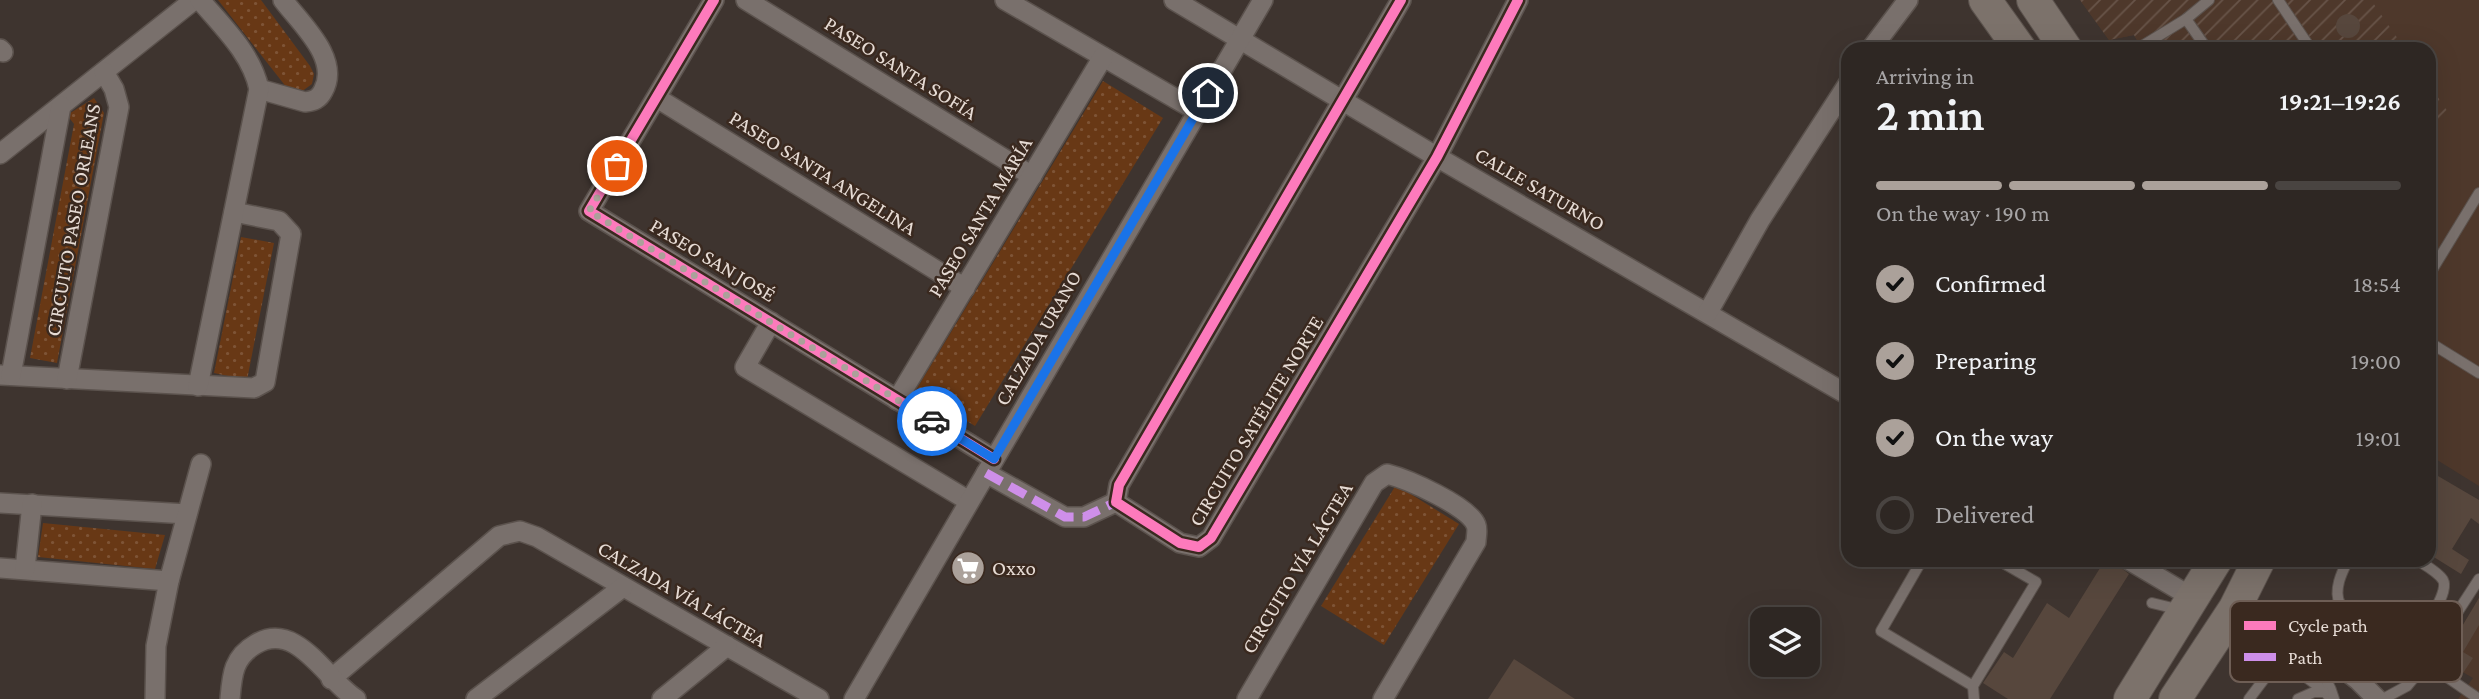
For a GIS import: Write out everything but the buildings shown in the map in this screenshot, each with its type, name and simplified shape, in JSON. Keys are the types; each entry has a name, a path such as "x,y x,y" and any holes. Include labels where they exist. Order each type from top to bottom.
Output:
{"main road":[{"path":"1985,0 2015,42"},
{"path":"2033,0 2061,42"},
{"path":"2130,699 2212,567"},
{"path":"2238,601 2256,567"},
{"path":"2175,699 2230,616"}],"street":[{"name":"CIRCUITO PASEO ORLEANS","path":"0,154 194,0"},
{"path":"198,386 259,89 256,75 239,47 200,0"},
{"path":"259,89 312,102 327,85 326,59 283,0"},
{"name":"PASEO SAN JOSÉ","path":"714,0 589,211 950,432 990,466"},
{"name":"PASEO SANTA SOFÍA","path":"746,0 1032,176"},
{"path":"1004,0 1197,111"},
{"name":"CALLE SATURNO","path":"1174,0 1841,391"},
{"name":"CALZADA URANO","path":"853,699 1263,0"},
{"path":"990,466 1065,517 1084,517 1116,502 1119,485 1401,0"},
{"name":"CIRCUITO SATÉLITE NORTE","path":"1116,502 1180,543 1199,547 1211,538 1437,156 1518,0"},
{"path":"1876,42 1908,0"},
{"name":"PASEO SANTA MARÍA","path":"897,401 1103,57"},
{"name":"CIRCUITO PASEO ORLEANS","path":"67,379 119,107 114,89 104,72"},
{"path":"1708,312 1760,220 1841,94"},
{"name":"PASEO SANTA ANGELINA","path":"657,98 965,288"},
{"name":"CIRCUITO PASEO ORLEANS","path":"61,106 5,375 254,388 265,382 291,234 279,221 234,212"},
{"path":"771,322 745,368 969,501"},
{"path":"155,699 156,646 169,581 201,464"},
{"name":"CIRCUITO VÍA LÁCTEA","path":"1247,699 1374,483 1387,474 1404,478 1468,514 1477,527 1476,542 1382,699"},
{"path":"0,503 187,514"},
{"path":"25,569 32,504"},
{"name":"CALZADA VÍA LÁCTEA","path":"331,679 499,536 520,531 537,537 819,699"},
{"path":"2139,567 2189,604"},
{"path":"0,568 169,581"},
{"path":"476,699 623,587"},
{"path":"230,699 232,670 238,658 247,649 275,637 289,639 299,646 331,679 356,699"},
{"path":"662,699 727,646"},
{"path":"2357,682 2376,699"}],"lane":[{"path":"2148,42 2186,19 2209,0"},
{"path":"2278,0 2306,42"},
{"path":"2186,19 2202,42"},
{"path":"2436,263 2479,192"},
{"path":"2436,346 2479,373"},
{"path":"1918,567 1881,631 1973,686"},
{"path":"1974,699 1973,686 2036,582 2010,567"},
{"path":"2339,601 2338,586 2345,567"},
{"path":"2426,567 2441,578 2445,587 2439,601"},
{"path":"2462,605 2479,579"},
{"path":"2152,603 2189,604"},
{"path":"2383,699 2410,682"},
{"path":"2454,682 2479,699"},
{"path":"2298,699 2314,692 2330,697"}],"shaded area":[{"path":"218,0 261,0 310,66 314,74 312,84 301,92 287,88"},
{"path":"2080,0 2479,0 2479,486 2436,459 2436,42 2138,42 2134,35 2109,40"},
{"path":"2080,0 2371,0 2400,42 2138,42 2134,35 2109,40"},
{"path":"1103,81 1163,118 975,426 916,390"},
{"path":"2436,94 2452,118 2436,129"},
{"path":"94,98 104,113 57,363 30,358 74,124 67,115"},
{"path":"241,237 274,243 247,380 214,373"},
{"path":"1396,485 1459,524 1384,645 1321,606"},
{"path":"43,523 165,535 155,569 38,557"},
{"path":"2479,598 2479,699 2458,699 2473,678 2462,672 2462,626"}],"marked path":[{"path":"986,473 1065,517 1084,517 1116,502"}],"cycle path":[{"path":"714,0 589,211 994,459"},
{"path":"1401,0 1119,485 1116,502 1180,543 1199,547 1211,538 1437,157 1518,0"}],"way so far":[{"path":"617,166 589,211 932,421"}],"place":[{"name":"Oxxo","path":"968,568"}],"route":[{"path":"932,421 994,459 1208,93"}]}
